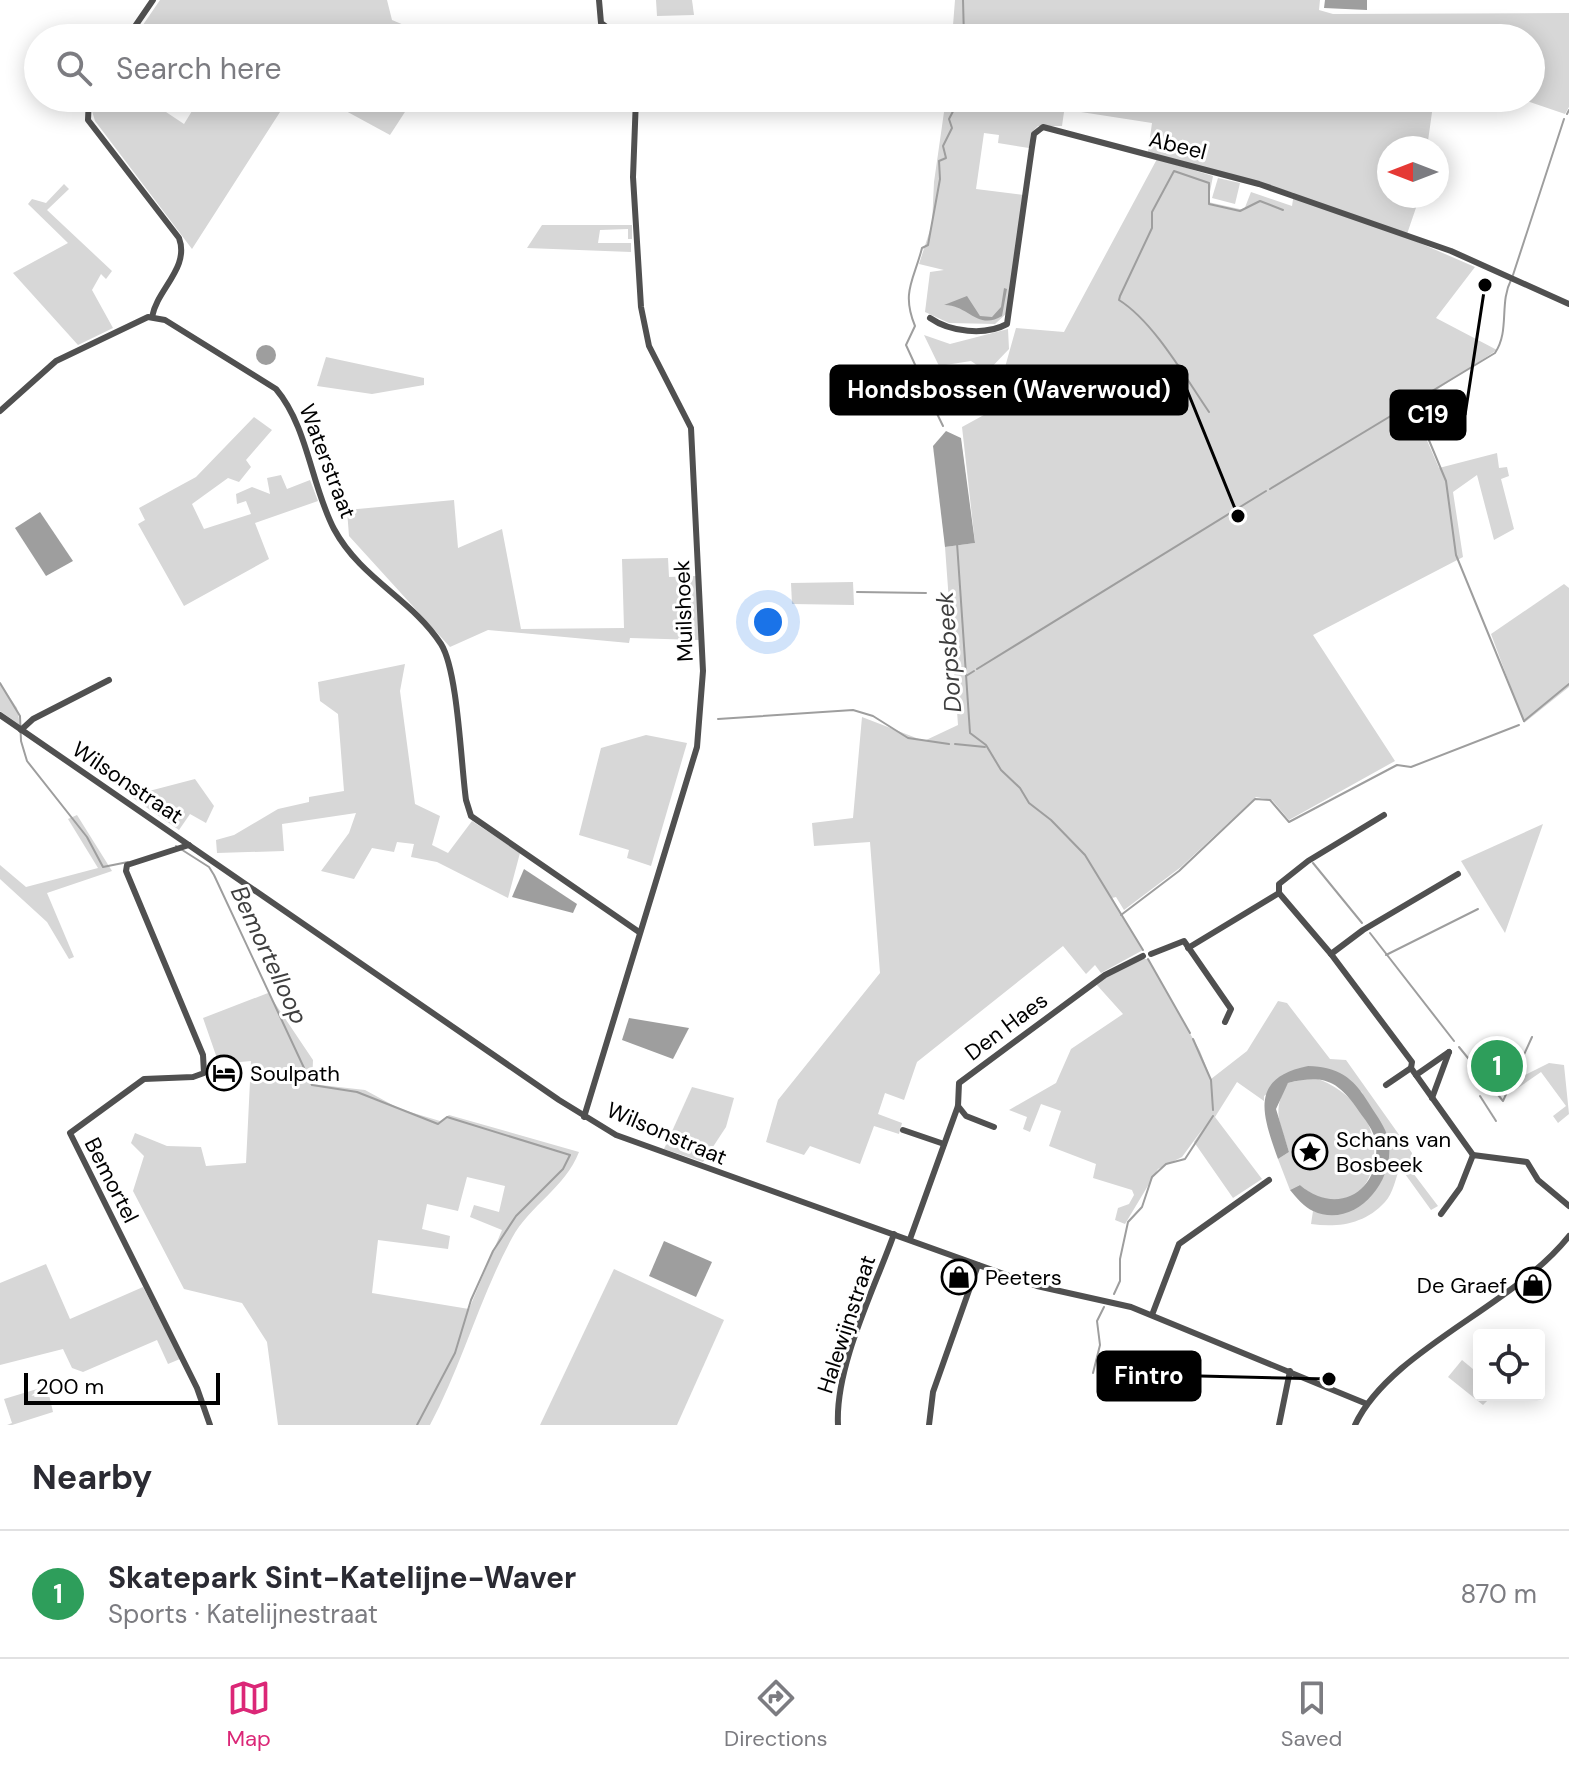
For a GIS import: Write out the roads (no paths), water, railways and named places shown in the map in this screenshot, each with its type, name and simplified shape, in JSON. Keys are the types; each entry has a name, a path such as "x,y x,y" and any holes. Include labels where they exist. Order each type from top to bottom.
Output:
{"street":[{"path":"137,24 153,0"},
{"path":"599,0 602,24"},
{"path":"0,411 56,361 152,317 181,261 183,248 179,238 88,120 88,112"},
{"name":"Muilshoek","path":"584,1117 697,747 703,657 691,428 649,346 641,307 634,210 636,112"},
{"name":"Abeel","path":"930,318 966,331 994,329 1007,324 1034,134 1043,127 1259,184 1442,247 1569,304"},
{"name":"Waterstraat","path":"152,317 165,320 276,389 288,407 325,510 339,537 361,568 440,643 448,662 466,800 471,816 639,932"},
{"path":"21,730 33,719 109,680"},
{"name":"Wilsonstraat","path":"0,715 584,1117 616,1135 703,1169 1037,1286 1106,1300 1152,1315 1367,1404"},
{"path":"1384,815 1308,861 1279,884 1279,893 1331,954 1412,1062 1411,1068 1473,1155 1527,1162 1538,1180 1569,1206"},
{"name":"Bemortel","path":"189,845 127,865 126,871 203,1055 204,1073 193,1077 144,1079 70,1133 197,1388 210,1425"},
{"path":"1331,954 1363,930 1458,874"},
{"path":"1188,948 1279,893"},
{"path":"1151,954 1184,941 1231,1009 1225,1022"},
{"name":"Den Haes","path":"910,1239 958,1106 959,1083 1094,982 1143,956"},
{"path":"1416,1075 1449,1052 1432,1098"},
{"path":"1386,1085 1411,1068"},
{"path":"958,1106 966,1116 994,1127"},
{"path":"903,1130 944,1144"},
{"path":"1441,1214 1460,1188 1473,1155"},
{"path":"1152,1315 1179,1244 1269,1180"},
{"name":"Halewijnstraat","path":"838,1425 839,1394 846,1367 894,1234"},
{"path":"1355,1425 1367,1404 1390,1379 1528,1279 1569,1236"},
{"path":"929,1425 933,1392 978,1265"},
{"path":"1279,1425 1290,1371"}],"waterway":[{"name":"Dorpsbeek","path":"963,0 964,24"},
{"path":"1567,114 1569,110"},
{"name":"Dorpsbeek","path":"943,426 924,387 915,379 917,369 906,345 915,326 909,304 910,286 922,248 928,245 940,179 939,161 946,158 943,146 952,128 949,119 953,112"},
{"path":"1513,275 1564,119"},
{"path":"1209,412 1157,336 1119,300 1120,296 1152,228 1152,212 1174,171 1209,183 1209,204 1240,211 1260,201 1283,210"},
{"path":"1270,489 1495,353 1502,336 1507,289 1511,280"},
{"path":"1413,402 1446,481 1456,555 1524,721"},
{"path":"977,669 1266,491"},
{"name":"Dorpsbeek","path":"957,543 970,733 986,745 1001,770 1020,788 1029,803 1051,820 1085,855 1143,950"},
{"path":"857,592 926,593"},
{"name":"Dorpsbeek","path":"966,676 974,671"},
{"name":"Bemortelloop","path":"0,683 20,716 21,741 27,761 87,837 103,867 128,862"},
{"path":"1524,721 1569,684"},
{"path":"718,719 853,710 873,716 908,738 949,744"},
{"path":"1121,915 1179,871 1255,799 1270,800 1289,822 1397,765 1411,767 1519,725"},
{"path":"955,744 985,747"},
{"name":"Bemortelloop","path":"176,846 209,867 214,875 312,1085 357,1092 438,1124 447,1117 570,1155 563,1169 516,1216 493,1251 471,1300 455,1353 417,1425"},
{"path":"1313,863 1362,923"},
{"path":"1386,955 1478,909"},
{"path":"1370,933 1454,1041"},
{"name":"Dorpsbeek","path":"1148,959 1190,1033"},
{"path":"1459,1047 1503,1101 1532,1037"},
{"name":"Dorpsbeek","path":"1193,1039 1211,1080 1213,1110"},
{"path":"1480,1096 1496,1121"},
{"name":"Dorpsbeek","path":"1114,1294 1120,1281 1120,1259 1128,1222 1142,1207 1152,1177 1166,1164 1185,1159 1213,1116"},
{"name":"Dorpsbeek","path":"1093,1373 1100,1345 1097,1321 1104,1307"}],"place":[{"name":"C19","path":"1485,285"},
{"name":"Hondsbossen (Waverwoud)","path":"1238,516"},
{"name":"Skatepark Sint-Katelijne-Waver","path":"1497,1066"},
{"name":"Soulpath","path":"224,1073"},
{"name":"Schans van Bosbeek","path":"1310,1152"},
{"name":"Peeters","path":"959,1277"},
{"name":"De Graef","path":"1533,1285"},
{"name":"Fintro","path":"1329,1379"}]}
